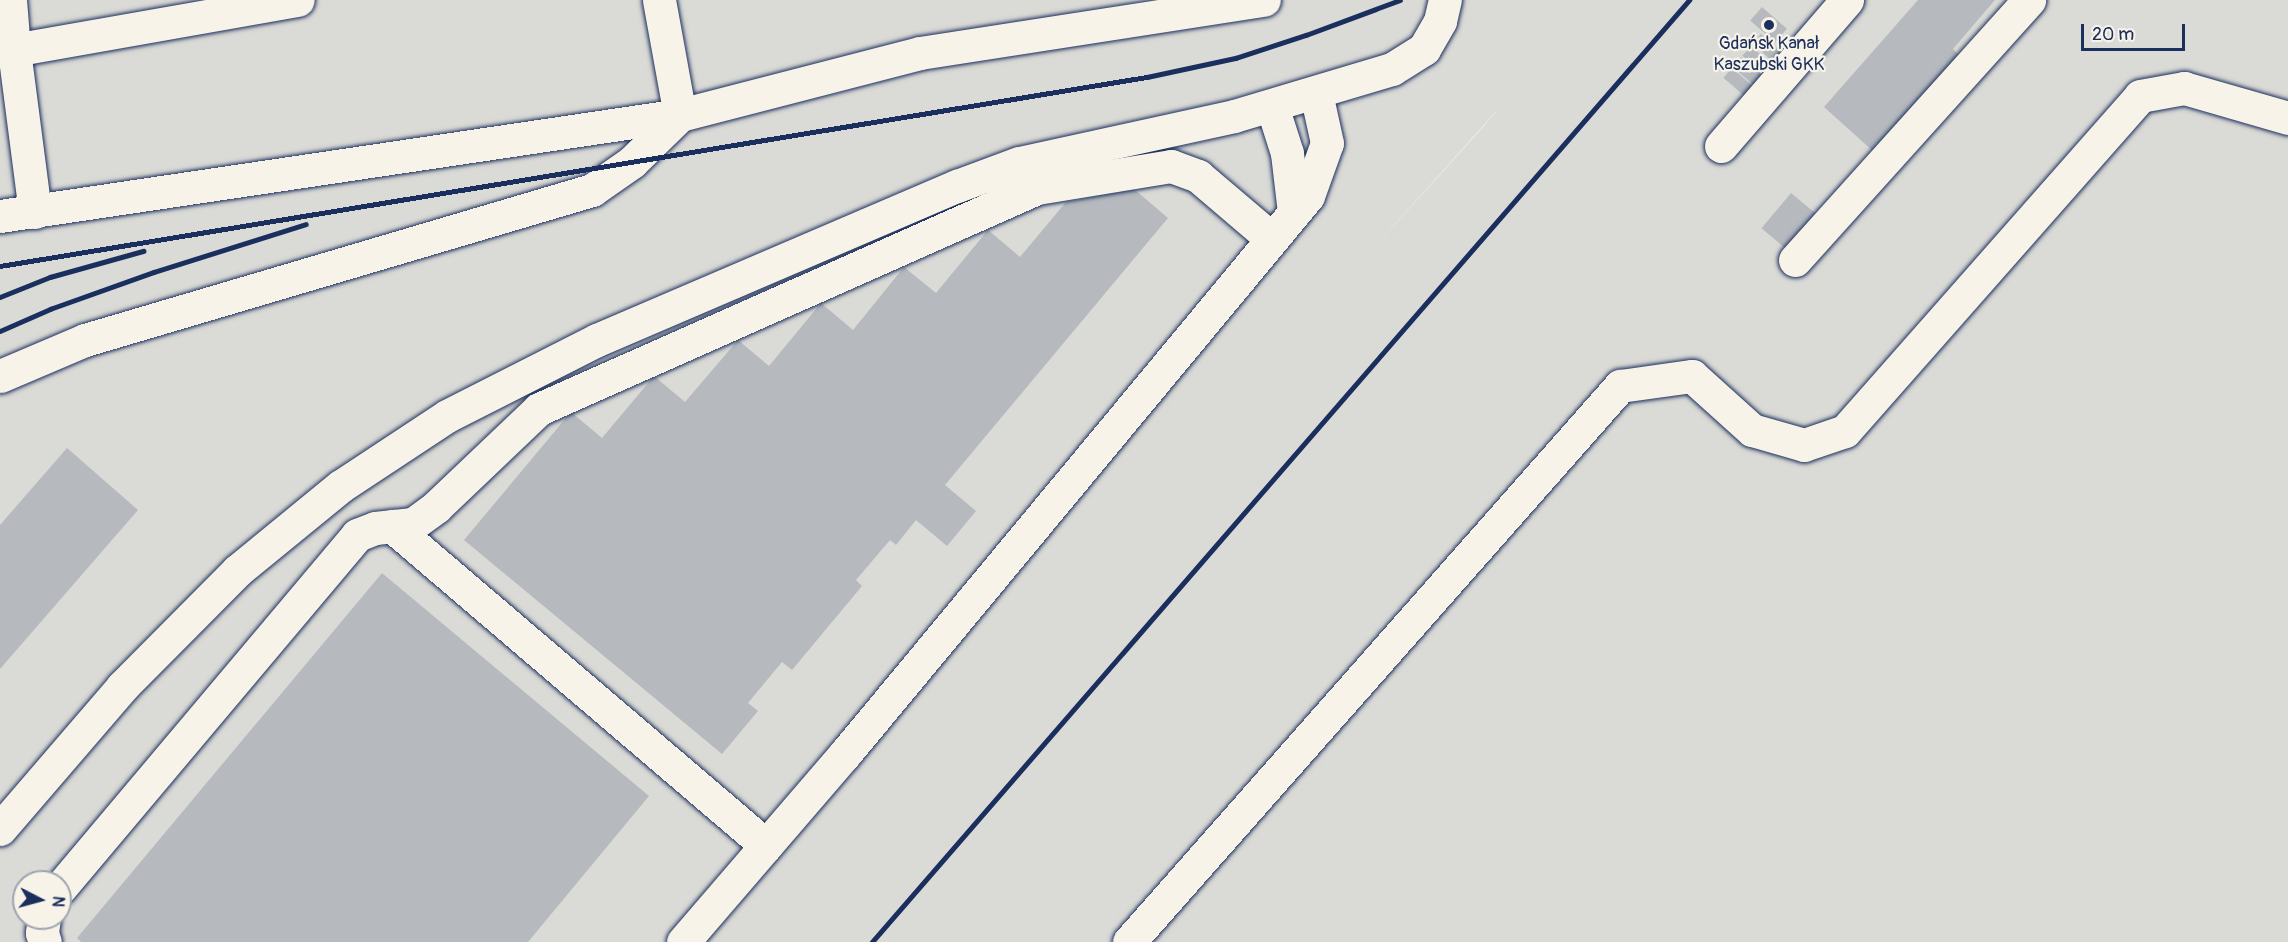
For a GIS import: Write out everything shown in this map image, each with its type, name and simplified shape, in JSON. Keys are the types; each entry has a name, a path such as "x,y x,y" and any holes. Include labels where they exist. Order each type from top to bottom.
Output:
{"lane":[{"path":"10,0 14,50 35,212"},
{"path":"14,50 298,0"},
{"path":"659,0 680,115"},
{"path":"0,216 680,115 920,53 1264,0"},
{"path":"0,829 122,687 237,571 341,486 447,416 597,340 957,186 1019,164 1272,106 1366,78 1410,60 1424,49 1433,36 1445,0"},
{"path":"1721,146 1847,0"},
{"path":"1795,260 2029,0"},
{"path":"1129,942 1620,386 1692,376 1752,430 1804,445 1845,431 2140,96 2184,88 2288,118"},
{"path":"683,942 1308,196 1326,143 1316,93"},
{"path":"1272,106 1287,153 1294,213"},
{"path":"0,376 86,340 592,190 632,162 680,115"},
{"path":"72,874 357,535 375,528 413,524 436,507 539,409 1037,188 1171,166 1198,176 1272,239"},
{"path":"0,402 35,361"},
{"path":"392,526 766,845"}],"shaded area":[{"path":"0,0 2288,0 2288,942 0,942","holes":["1496,112 1480,131 1359,264"]}],"building":[{"path":"1918,0 1995,0 1953,49 1959,55 1874,152 1824,107"},
{"name":"Gdańsk Kanał Kaszubski GKK","path":"1762,7 1787,29 1775,42 1750,21"},
{"name":"Gdańsk Kanał Kaszubski GKK","path":"1761,34 1785,55 1777,65 1752,44"},
{"name":"Gdańsk Kanał Kaszubski GKK","path":"1751,46 1774,67 1765,76 1742,56"},
{"name":"Gdańsk Kanał Kaszubski GKK","path":"1741,57 1765,78 1757,88 1732,67"},
{"path":"1732,68 1756,89 1748,99 1723,78"},
{"path":"1134,189 1168,218 945,485 976,511 947,546 916,520 896,545 890,540 856,580 862,586 792,670 782,662 748,703 758,711 722,754 464,540 571,412 602,438 654,376 685,402 738,340 769,366 821,303 853,330 904,267 936,293 988,230 1020,257 1066,202"},
{"path":"1791,193 1817,215 1787,250 1761,228"},
{"path":"67,448 138,510 0,669 0,525"},
{"path":"382,573 649,796 528,942 81,942 77,938"}],"railway":[{"path":"0,266 1147,77 1236,58 1400,0"},
{"path":"872,942 1689,0"},
{"path":"0,331 50,309 154,272 306,224"},
{"path":"0,297 50,277 143,251"}],"place":[{"name":"Gdańsk Kanał Kaszubski GKK","path":"1769,25"}]}
